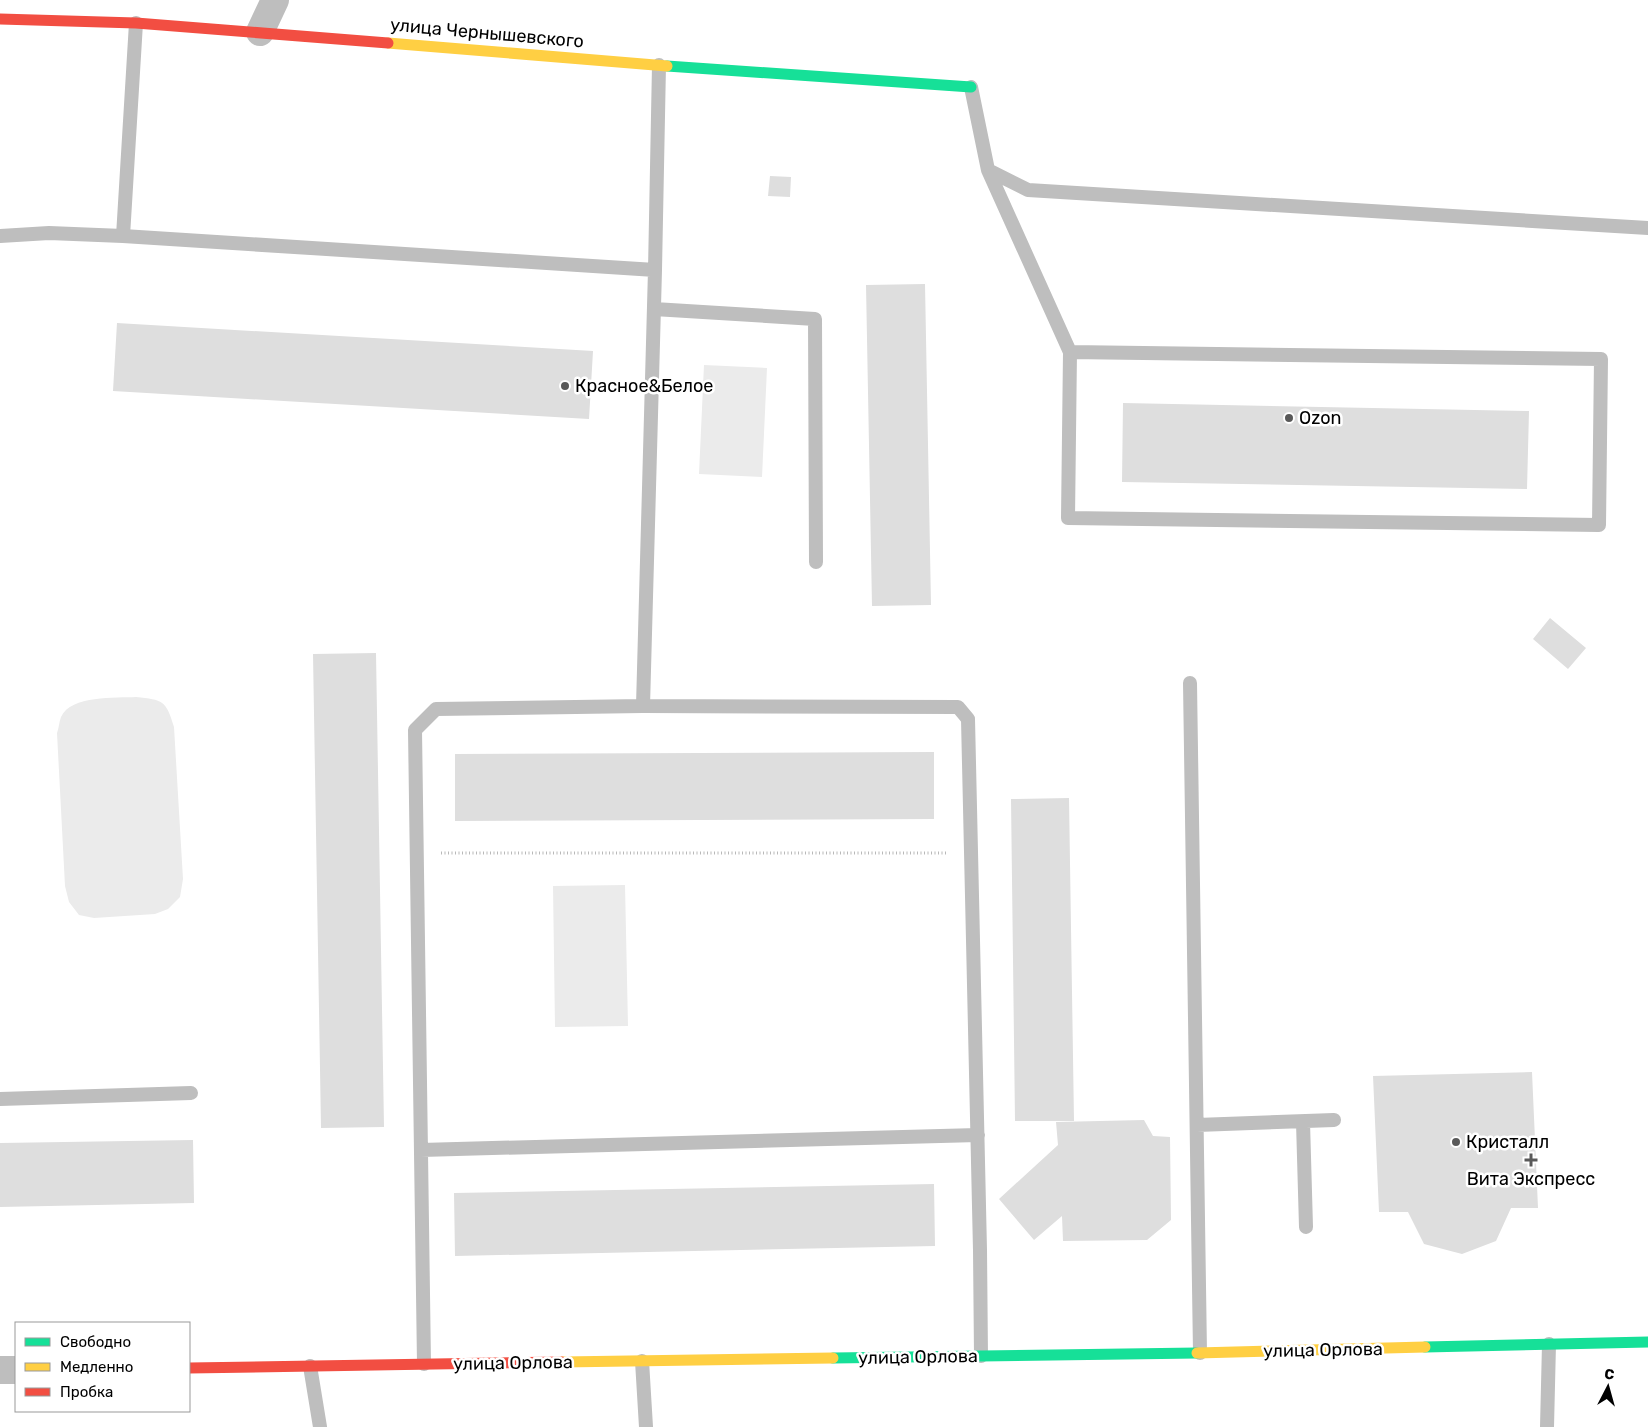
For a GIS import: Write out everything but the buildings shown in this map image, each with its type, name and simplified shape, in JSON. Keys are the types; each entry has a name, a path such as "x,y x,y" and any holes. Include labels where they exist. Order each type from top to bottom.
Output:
{"street":[{"path":"260,32 275,0"},
{"name":"улица Чернышевского","path":"0,19 136,23 659,65 971,87"},
{"name":"улица Орлова","path":"190,1368 1200,1353 1648,1342"},
{"path":"0,1370 15,1370"}],"lane":[{"path":"123,236 136,23"},
{"path":"643,706 659,65"},
{"path":"971,87 988,170 1070,352 1068,518 1599,525 1601,359 1070,352"},
{"path":"988,170 1028,190 1648,228"},
{"path":"0,236 49,233 123,236 655,270"},
{"path":"654,309 815,319 816,562"},
{"path":"1190,683 1200,1353"},
{"path":"424,1364 415,730 436,709 643,706 958,707 968,719 978,1135 981,1356"},
{"path":"0,1099 191,1092"},
{"path":"1197,1125 1334,1120"},
{"path":"1303,1122 1306,1227"},
{"path":"421,1150 978,1135"},
{"path":"1547,1427 1549,1344"},
{"path":"642,1361 646,1427"},
{"path":"310,1366 320,1427"}],"path":[{"path":"416,854 970,852"}],"shaded area":[{"path":"704,365 767,368 762,477 699,474"},
{"path":"136,697 152,699 166,706 174,727 183,879 180,897 168,909 155,914 94,918 79,915 69,902 65,886 57,733 61,717 66,710 84,701"},
{"path":"625,885 628,1026 555,1027 553,886"}],"traffic: fast":[{"path":"667,66 971,87"},
{"path":"1425,1347 1648,1342"},
{"path":"833,1358 1197,1353"}],"traffic: slow":[{"path":"388,43 667,66"},
{"path":"1197,1353 1425,1347"},
{"path":"562,1362 833,1358"}],"traffic: jam":[{"path":"0,19 136,23 388,43"},
{"path":"190,1368 562,1362"}],"place":[{"name":"Красное&Белое","path":"565,386"},
{"name":"Ozon","path":"1289,418"},
{"name":"Кристалл","path":"1456,1142"},
{"name":"Вита Экспресс","path":"1531,1160"}]}
